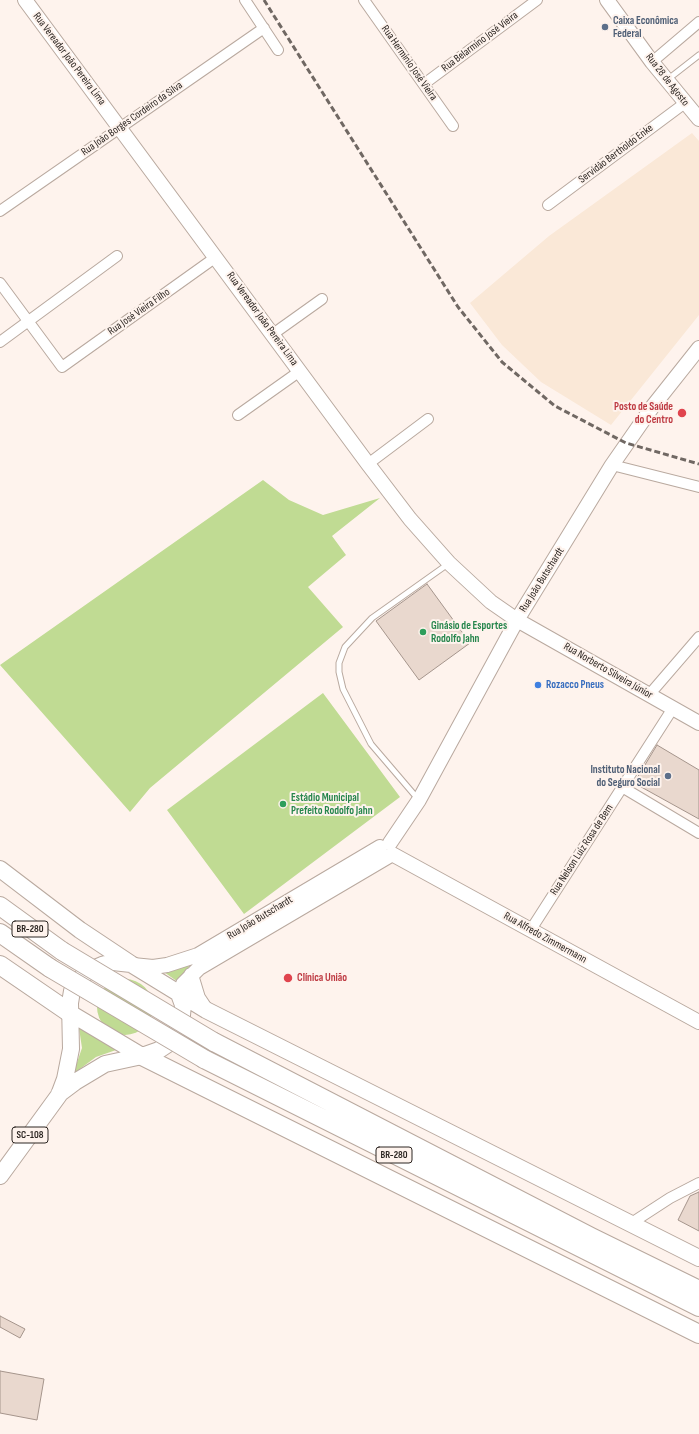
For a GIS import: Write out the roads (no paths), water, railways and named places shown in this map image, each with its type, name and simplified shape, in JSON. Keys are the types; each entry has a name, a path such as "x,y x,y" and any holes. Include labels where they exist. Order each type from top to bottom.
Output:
{"highway":[{"name":"BR-280","path":"0,906 62,951 214,1042 591,1237 699,1290"},
{"name":"BR-280","path":"0,933 50,968 204,1059 699,1307"},
{"path":"0,965 70,1013"},
{"path":"150,1060 699,1334"}],"main road":[{"name":"Rua Vereador João Pereira Lima","path":"25,0 410,519 449,563 491,602 517,620"},
{"name":"Rua 28 de Agosto","path":"607,0 652,62 699,119"},
{"name":"Rua João Butschardt","path":"179,994 183,984 191,975 388,850 419,800 517,620 612,466 653,406 699,348"},
{"name":"Rua Norberto Silveira Júnior","path":"517,620 699,723"},
{"name":"Rua João Butschardt","path":"131,964 153,967 168,965 198,955 388,850"},
{"name":"Rua Alfredo Zimmermann","path":"388,850 530,931 699,1022"},
{"path":"0,869 80,930 131,964 206,1010 699,1258"},
{"path":"131,964 113,962 88,971 80,979 72,992 70,1013 150,1060 159,1050 168,1044 177,1033 181,1025 183,1005 179,994"},
{"path":"191,975 198,998 206,1010"},
{"path":"51,1001 59,1013 71,1049"},
{"name":"SC-108","path":"0,1176 59,1094 68,1069 71,1049 70,1013"},
{"name":"SC-108","path":"59,1094 105,1064 150,1060"}],"street":[{"path":"245,0 278,50"},
{"name":"Rua Hermínio José Vieira","path":"364,0 453,126"},
{"name":"Rua Belarmino José Vieira","path":"424,84 537,0"},
{"path":"652,62 699,22"},
{"name":"Rua João Borges Cordeiro da Silva","path":"0,211 119,127 264,28"},
{"name":"Servidão Bertholdo Enke","path":"548,205 685,103"},
{"path":"0,342 117,256"},
{"name":"Rua José Vieira Filho","path":"29,321 62,366 216,257"},
{"path":"0,283 29,321"},
{"path":"273,334 322,299"},
{"path":"238,415 300,371"},
{"path":"368,464 428,419"},
{"path":"612,466 699,487"},
{"path":"649,695 699,637"},
{"name":"Rua Nelson Luiz Rosa de Bem","path":"530,931 673,708"},
{"path":"622,787 699,833"},
{"path":"630,1224 670,1198 699,1183"}],"lane":[{"path":"666,80 699,54"},
{"path":"419,800 371,744 343,689 339,672 340,663 345,647 372,618 449,563"}],"railway":[{"path":"264,0 458,307 502,362 555,406 626,443 699,464"}],"place":[{"name":"Caixa Econômica Federal","path":"605,27"},
{"name":"Posto de Saúde do Centro","path":"682,413"},
{"name":"Ginásio de Esportes Rodolfo Jahn","path":"423,632"},
{"name":"Rozacco Pneus","path":"538,685"},
{"name":"Instituto Nacional do Seguro Social","path":"668,776"},
{"name":"Estádio Municipal Prefeito Rodolfo Jahn","path":"283,804"},
{"name":"Clínica União","path":"288,978"}]}
